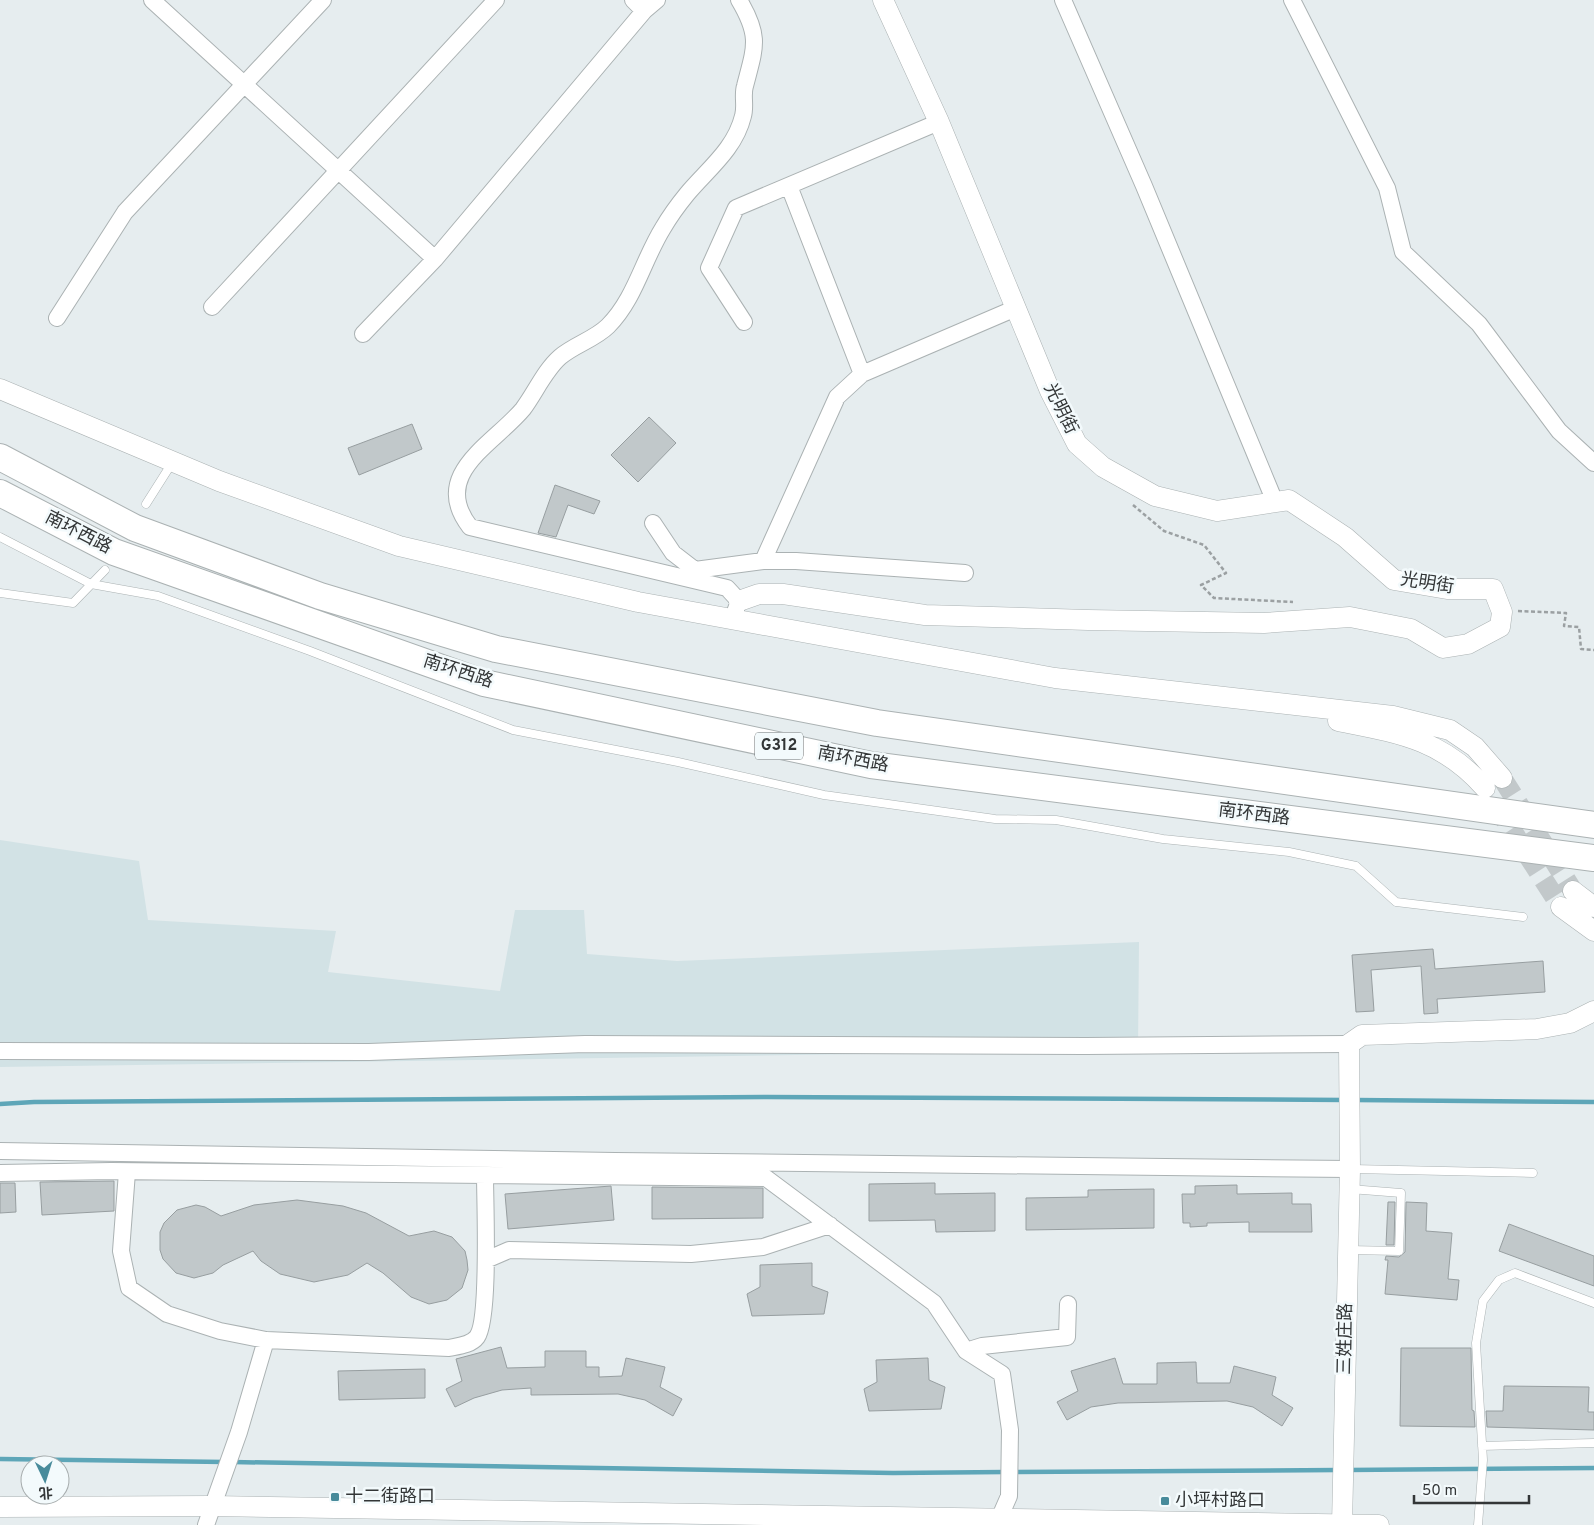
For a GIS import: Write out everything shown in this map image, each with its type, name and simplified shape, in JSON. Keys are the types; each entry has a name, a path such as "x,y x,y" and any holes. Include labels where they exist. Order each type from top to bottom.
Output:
{"highway":[{"name":"南环西路","path":"0,458 135,528 320,596 496,649 877,723 1594,826"},
{"name":"南环西路","path":"0,493 114,552 484,683 871,765 1594,858"}],"street":[{"path":"152,0 435,259"},
{"path":"57,318 125,212 245,86 323,0"},
{"path":"212,307 496,0"},
{"path":"363,334 435,259 638,5 657,0"},
{"path":"736,610 726,588 694,575 470,527 458,506 457,489 466,465 522,410 560,357 608,327 634,289 651,248 674,211 717,163 734,140 744,115 744,88 756,47 748,16 739,0"},
{"name":"光明街","path":"883,0 939,122 1050,392 1077,444 1103,467 1155,496 1217,511 1289,500 1345,537 1394,580 1447,589 1493,589 1502,612"},
{"path":"1063,0 1144,186 1275,502"},
{"path":"1292,0 1387,188 1403,252 1479,324 1559,431 1594,463"},
{"path":"744,322 709,268 736,208 939,122"},
{"path":"789,186 862,374"},
{"path":"762,561 837,397 862,374 1016,308"},
{"path":"0,389 219,481 399,546 638,602 736,610 1055,678 1206,693 1393,716 1450,730 1475,747 1493,783"},
{"path":"654,523 673,553 694,575"},
{"path":"694,575 762,561 796,561 965,573"},
{"path":"736,610 759,594 783,594 925,615 1264,623 1350,616 1411,629 1443,648 1468,644 1500,627 1502,612"},
{"path":"1573,891 1594,908"},
{"path":"1561,907 1594,931"},
{"path":"0,1052 369,1052 584,1044 1096,1046 1349,1051 1362,1035 1537,1029 1570,1023 1594,1011"},
{"name":"三姓庄路","path":"1342,1525 1350,1189 1349,1051"},
{"path":"0,1151 595,1161 1349,1161"},
{"path":"127,1172 121,1251 129,1288 167,1314 220,1331 266,1340 449,1348 465,1345 476,1338 482,1326 486,1260 485,1175"},
{"path":"0,1173 127,1172 766,1178 934,1303 966,1351 1002,1374 1010,1430 1010,1456 1009,1496 999,1522"},
{"path":"486,1260 509,1250 691,1254 763,1247 830,1225"},
{"path":"966,1351 982,1346 1067,1337 1068,1304"},
{"path":"212,1507 239,1432 266,1340"},
{"path":"0,1507 212,1507 999,1522 1379,1525"}],"lane":[{"path":"146,504 174,462"},
{"path":"0,537 91,584 158,596 310,651 513,730 678,762 824,795 995,818 1056,820 1163,839 1289,852 1356,866 1396,902 1523,917"},
{"path":"0,593 72,603 105,570"},
{"path":"1349,1161 1533,1173"},
{"path":"1348,1250 1399,1251 1401,1193 1350,1189"},
{"path":"1478,1525 1482,1446 1476,1343 1484,1301 1499,1280 1515,1273 1594,1303"},
{"path":"1482,1446 1594,1443"}],"path":[{"path":"1132,504 1138,512 1164,531 1204,545 1226,573 1201,585 1214,598 1300,602 1304,620"},
{"path":"1502,612 1566,613 1564,626 1579,627 1582,649 1594,650"}],"shaded area":[{"path":"0,840 139,861 148,920 336,931 328,972 500,991 515,910 584,910 587,954 677,961 1139,942 1138,1050 0,1067"}],"building":[{"path":"649,417 676,443 638,482 611,455"},
{"path":"412,424 422,449 359,475 348,448"},
{"path":"555,485 600,501 594,514 568,505 556,537 538,533"},
{"path":"1433,949 1435,969 1543,961 1545,992 1437,999 1438,1013 1424,1014 1421,966 1371,970 1374,1011 1356,1012 1352,955"},
{"path":"114,1181 114,1211 42,1215 40,1182"},
{"path":"0,1183 15,1183 16,1212 0,1213"},
{"path":"935,1183 935,1194 995,1193 995,1231 936,1232 935,1220 869,1221 869,1184"},
{"path":"1237,1185 1237,1194 1292,1193 1292,1204 1311,1204 1312,1232 1249,1232 1249,1222 1207,1223 1207,1226 1190,1227 1190,1223 1183,1223 1182,1194 1195,1194 1195,1186"},
{"path":"611,1186 614,1220 508,1229 505,1194"},
{"path":"652,1187 763,1188 763,1218 652,1219"},
{"path":"1154,1189 1154,1228 1026,1230 1026,1198 1088,1197 1088,1190"},
{"path":"297,1200 343,1206 366,1213 409,1236 434,1231 452,1237 465,1251 467,1260 468,1270 462,1288 447,1300 429,1304 411,1297 383,1273 367,1263 348,1275 314,1282 280,1274 261,1261 253,1251 223,1265 213,1273 194,1278 176,1273 163,1259 160,1250 160,1232 164,1223 177,1210 196,1205 205,1207 221,1216 254,1205"},
{"path":"1388,1202 1395,1202 1394,1245 1386,1245"},
{"path":"1406,1202 1427,1203 1426,1231 1452,1233 1448,1279 1459,1280 1457,1300 1385,1294 1388,1260 1385,1260 1386,1256 1399,1257 1405,1252"},
{"path":"1509,1224 1594,1256 1594,1286 1499,1251"},
{"path":"812,1263 812,1286 828,1292 824,1314 752,1316 747,1294 760,1287 760,1265"},
{"path":"501,1347 507,1368 545,1367 545,1351 586,1351 586,1367 599,1367 599,1377 622,1376 626,1358 665,1367 660,1387 682,1399 673,1416 645,1400 618,1394 531,1395 531,1388 502,1390 474,1398 455,1407 446,1389 462,1381 456,1359"},
{"path":"1401,1348 1471,1348 1472,1410 1474,1411 1475,1427 1400,1426"},
{"path":"928,1358 929,1380 945,1387 941,1409 869,1411 864,1389 877,1382 876,1360"},
{"path":"1115,1358 1123,1384 1157,1384 1157,1363 1196,1362 1197,1383 1230,1383 1234,1366 1276,1377 1272,1395 1293,1408 1282,1426 1253,1407 1227,1401 1118,1403 1091,1407 1067,1420 1057,1402 1078,1391 1071,1371"},
{"path":"425,1369 425,1398 339,1400 338,1371"},
{"path":"1504,1386 1589,1387 1588,1412 1594,1412 1594,1430 1487,1427 1486,1411 1503,1411"}],"waterway":[{"path":"0,1104 34,1102 767,1097 1345,1100"},
{"path":"1355,1100 1594,1102"},
{"path":"0,1459 225,1462"},
{"path":"233,1462 893,1473 1005,1472"},
{"path":"1348,1470 1594,1468"},
{"path":"1013,1472 1338,1470"}],"tunnel":[{"path":"1502,778 1573,891"},
{"path":"1495,804 1561,907"}],"place":[{"name":"十二街路口","path":"335,1497"},
{"name":"小坪村路口","path":"1165,1501"}]}
